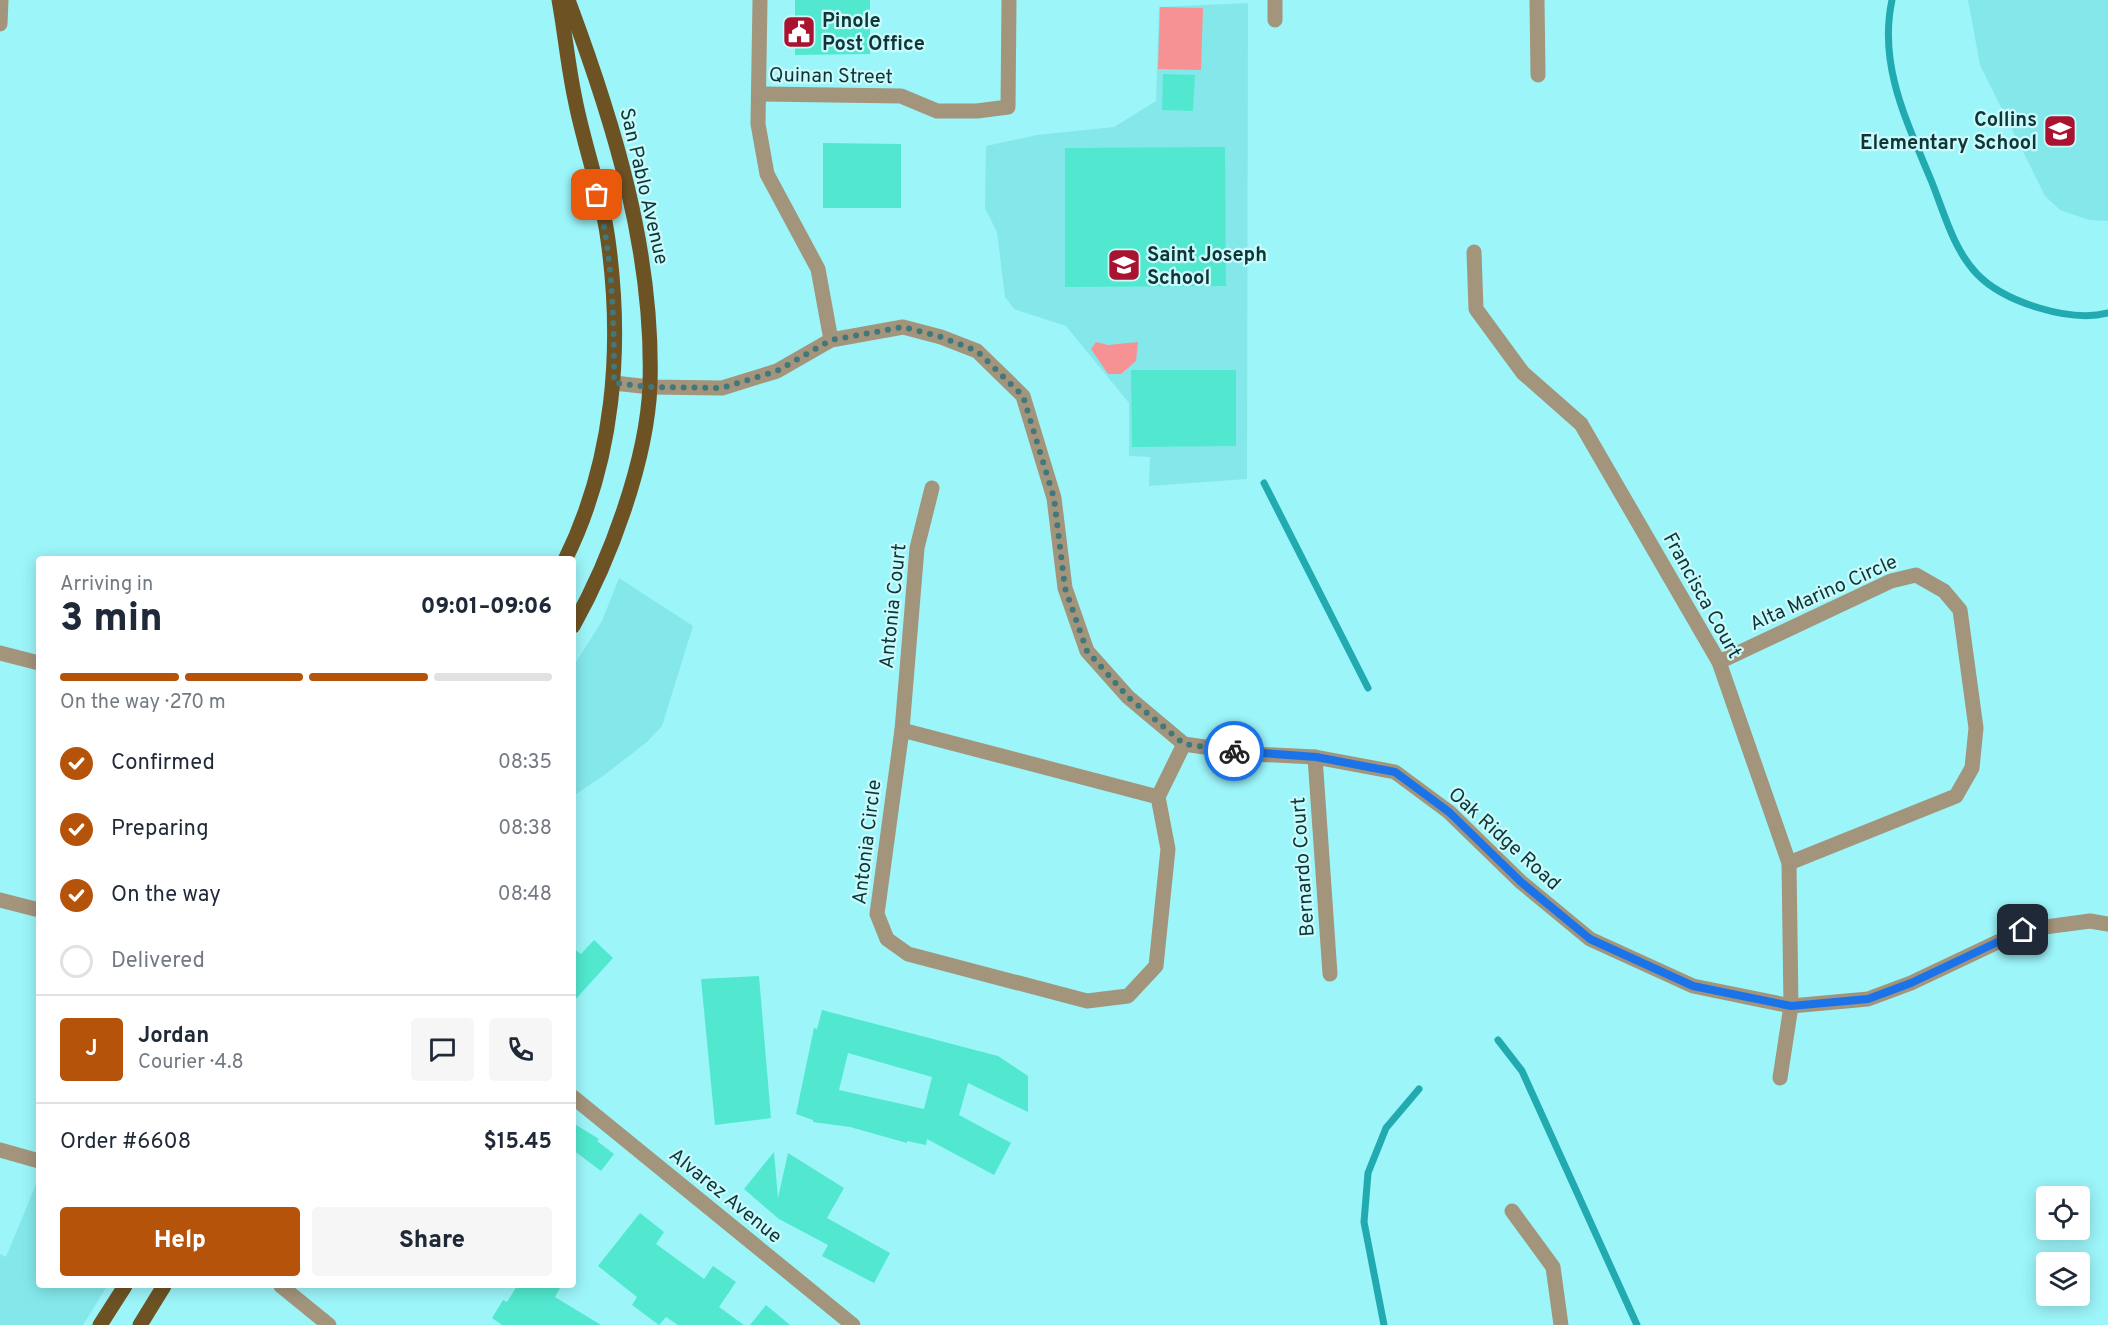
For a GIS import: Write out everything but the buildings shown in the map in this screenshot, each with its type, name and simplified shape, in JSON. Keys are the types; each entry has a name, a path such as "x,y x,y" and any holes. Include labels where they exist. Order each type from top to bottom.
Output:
{"main road":[{"path":"560,0 575,99 608,239 614,311 614,383 603,454 581,529 567,556"},
{"name":"San Pablo Avenue","path":"568,0 602,93 638,232 649,311 650,387 638,464 612,542 576,620"},
{"path":"100,1325 123,1288"},
{"path":"140,1325 163,1288"}],"street":[{"path":"0,24 1,0"},
{"path":"760,0 758,124 766,174 818,269 831,340"},
{"name":"Quinan Street","path":"759,94 901,96 937,111 977,111 1008,107 1009,0"},
{"path":"1275,0 1275,20"},
{"path":"1537,0 1538,75"},
{"name":"Francisca Court","path":"1474,252 1476,309 1523,373 1581,423 1719,662 1789,862 1791,1006 1780,1078"},
{"path":"614,383 650,387 722,388 777,371 831,340 903,327 941,337 977,351 1023,396 1054,498 1065,588 1087,651 1128,697 1184,744 1158,797 902,730"},
{"name":"Antonia Court","path":"902,730 917,548 932,488"},
{"name":"Alta Marino Circle","path":"1719,662 1891,581 1916,575 1944,591 1960,610 1976,728 1972,768 1956,796 1789,862"},
{"path":"0,653 36,662"},
{"name":"Antonia Circle","path":"902,730 877,914 886,939 908,954 1087,1000 1128,996 1156,966 1168,849 1158,797"},
{"name":"Oak Ridge Road","path":"1184,744 1252,754 1316,757 1395,772 1449,812 1521,882 1590,939 1693,986 1791,1006 1868,999 1911,983 2023,930 2090,921 2108,924"},
{"name":"Bernardo Court","path":"1316,757 1330,974"},
{"path":"0,900 36,909"},
{"name":"Alvarez Avenue","path":"576,1099 853,1325"},
{"path":"0,1150 36,1160"},
{"path":"1512,1210 1553,1267 1561,1325"},
{"path":"283,1288 329,1325"}],"shaded area":[{"name":"Collins Elementary School","path":"1968,0 2108,0 2108,221 2089,220 2060,210 2045,196 1980,65"},
{"name":"Saint Joseph School","path":"1248,3 1247,479 1149,486 1150,457 1129,456 1129,403 1066,326 1014,309 1005,297 997,232 985,208 986,146 1037,135 1114,127 1156,101 1159,7"},
{"path":"1160,7 1203,8 1201,70 1158,69"},
{"path":"1096,342 1108,345 1138,342 1136,361 1121,374 1108,374 1091,349"},
{"path":"619,578 693,626 662,726 647,742 576,794 576,662 602,621"},
{"path":"36,1184 36,1288 106,1288 83,1325 0,1325 0,1254 6,1257"}],"waterway":[{"path":"1892,0 1889,47 1897,93 1950,230 1969,264 1989,284 2038,308 2075,315 2108,313"},
{"path":"1264,483 1368,688"},
{"path":"1498,1040 1522,1071 1637,1325"},
{"path":"1384,1325 1364,1222 1368,1173 1386,1128 1419,1089"}],"way so far":[{"path":"597,195 608,239 614,311 614,383 650,387 722,388 777,371 831,340 903,327 941,337 977,351 1023,396 1054,498 1065,588 1087,651 1128,697 1184,744 1234,751"}],"place":[{"name":"Pinole Post Office","path":"799,32"},
{"name":"Collins Elementary School","path":"2060,131"},
{"name":"Saint Joseph School","path":"1124,265"}],"route":[{"path":"1234,751 1316,757 1395,772 1449,812 1521,882 1590,939 1693,986 1791,1006 1868,999 1911,983 2023,930"}]}
